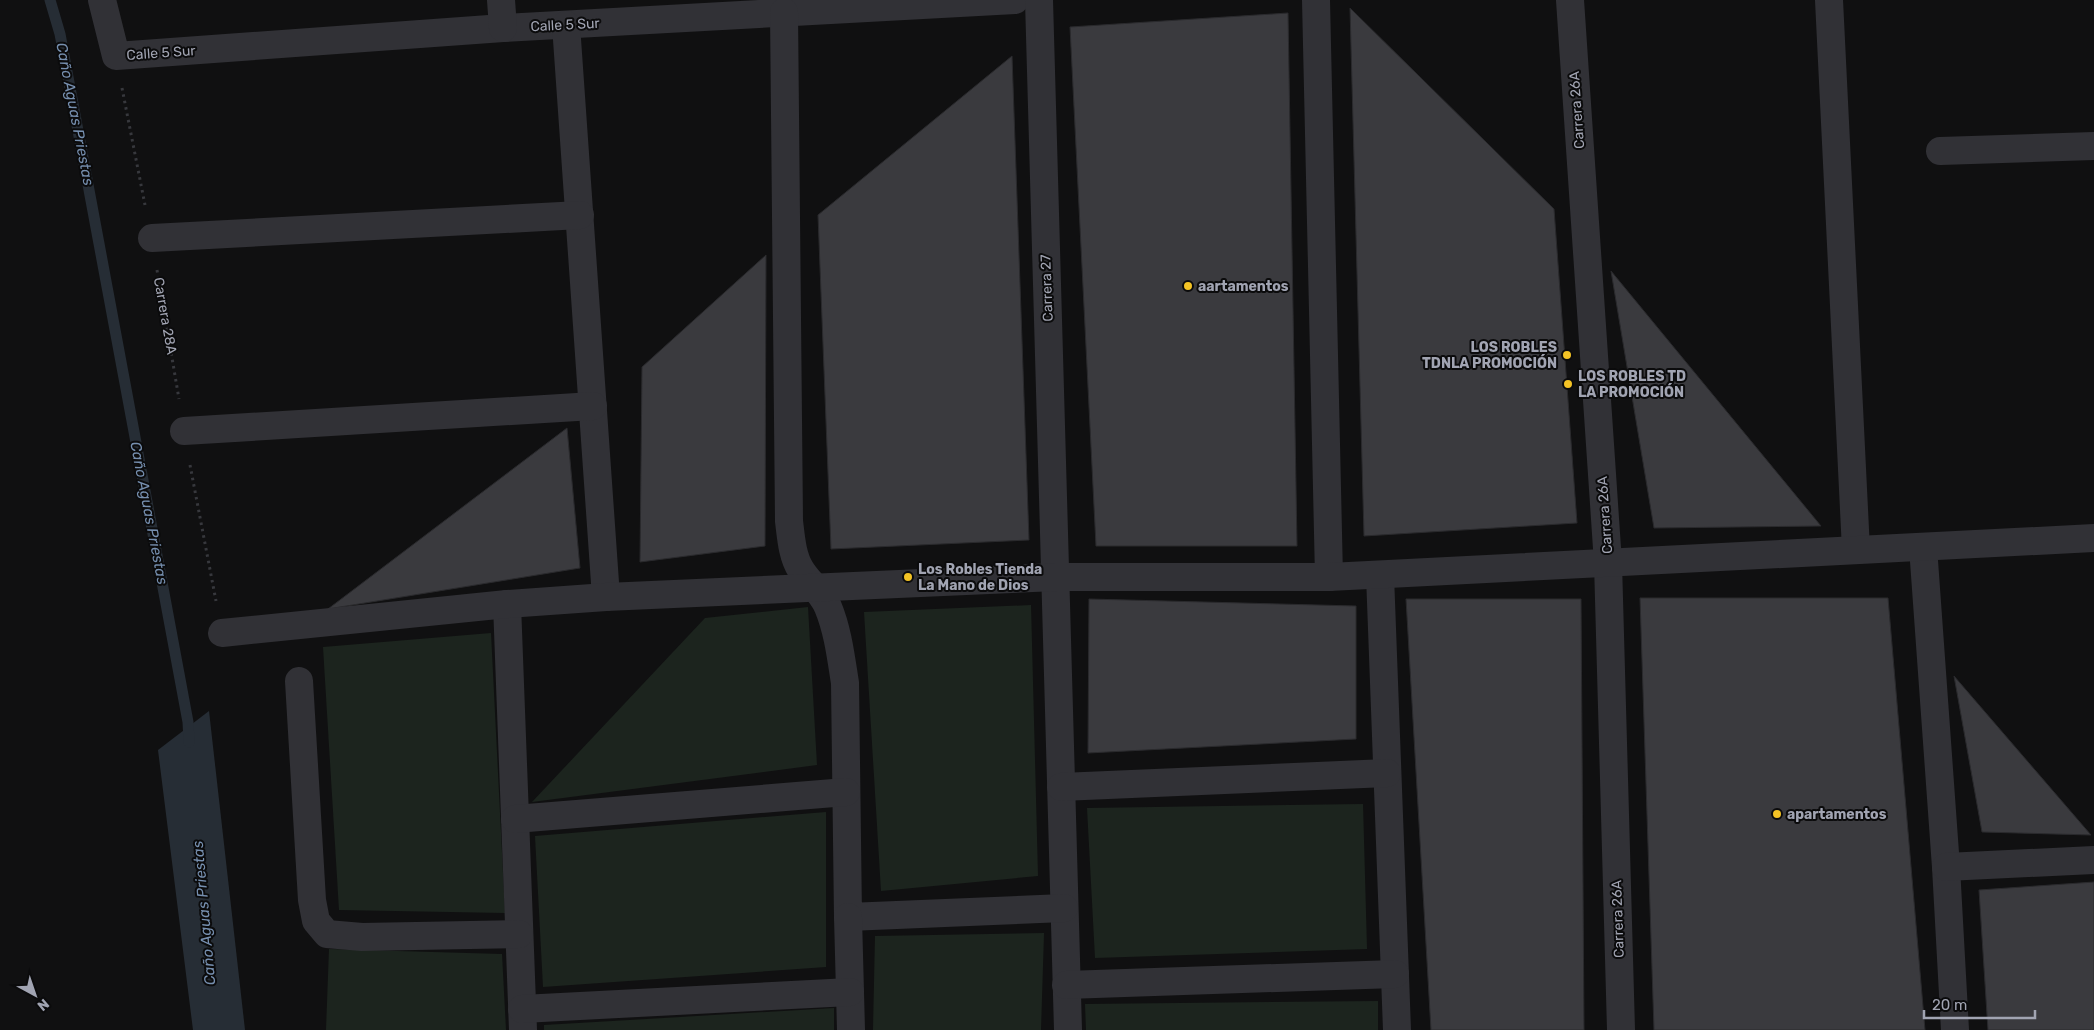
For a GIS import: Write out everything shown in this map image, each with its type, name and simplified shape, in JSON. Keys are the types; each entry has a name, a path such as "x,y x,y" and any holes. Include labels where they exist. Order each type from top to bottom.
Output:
{"street":[{"path":"102,0 116,56"},
{"path":"501,0 503,28"},
{"name":"Calle 5 Sur","path":"116,56 503,28 1015,0"},
{"name":"Carrera 27","path":"1039,0 1068,1030"},
{"path":"1316,0 1329,577"},
{"name":"Carrera 26A","path":"1570,0 1608,563 1621,1030"},
{"path":"1829,0 1856,550"},
{"path":"784,12 789,521 792,549 800,570 816,588 828,606 845,683 850,1030"},
{"path":"566,25 606,597"},
{"path":"1940,151 2094,146"},
{"path":"152,238 580,215"},
{"path":"184,431 592,406"},
{"path":"222,633 507,604 606,597 1056,577 1329,577 1380,575 2094,538"},
{"path":"1923,547 1946,867 1955,1030"},
{"path":"1380,575 1397,1030"},
{"path":"507,604 523,1019 850,992"},
{"path":"299,681 312,900 316,922 327,934 362,936 519,934"},
{"path":"1061,787 1387,773"},
{"path":"515,819 846,792"},
{"path":"1946,867 2094,860"},
{"path":"848,917 1064,908"},
{"path":"1066,985 1395,974"}],"path":[{"name":"Carrera 28A","path":"116,56 152,238 184,431 222,633"}],"shaded area":[{"path":"1031,605 1038,876 881,891 864,612"},
{"path":"808,607 817,765 532,802 705,618"},
{"path":"491,633 505,913 339,910 323,647"},
{"path":"1363,804 1367,949 1095,958 1087,808"},
{"path":"826,812 826,967 543,987 535,836"},
{"path":"1044,933 1041,1030 873,1030 875,936"},
{"path":"329,949 502,954 506,1030 326,1030"},
{"path":"1378,1001 1378,1030 1086,1030 1085,1004"},
{"path":"834,1008 834,1030 544,1030 544,1025"}],"water":[{"path":"209,711 245,1030 193,1030 158,750"}],"building":[{"path":"1350,8 1554,209 1577,523 1364,536"},
{"name":"aartamentos","path":"1288,13 1297,546 1096,546 1070,27"},
{"path":"1012,56 1029,540 831,549 818,215"},
{"path":"766,255 765,546 640,562 642,367"},
{"path":"1611,271 1821,526 1654,528"},
{"path":"567,428 580,568 328,609"},
{"name":"apartamentos","path":"1640,598 1888,598 1925,1030 1654,1030"},
{"path":"1089,599 1356,606 1356,739 1088,753"},
{"path":"1406,599 1581,599 1584,1030 1431,1030"},
{"path":"1954,676 2091,835 1982,832"},
{"path":"2094,882 2094,1030 1988,1030 1979,890"}],"waterway":[{"name":"Caño Aguas Priestas","path":"50,0 60,34 188,722 189,742"}],"place":[{"name":"aartamentos","path":"1188,286"},
{"name":"LOS ROBLES TDNLA PROMOCIÓN","path":"1567,355"},
{"name":"LOS ROBLES TD LA PROMOCIÓN","path":"1568,384"},
{"name":"Los Robles Tienda La Mano de Dios","path":"908,577"},
{"name":"apartamentos","path":"1777,814"}]}
